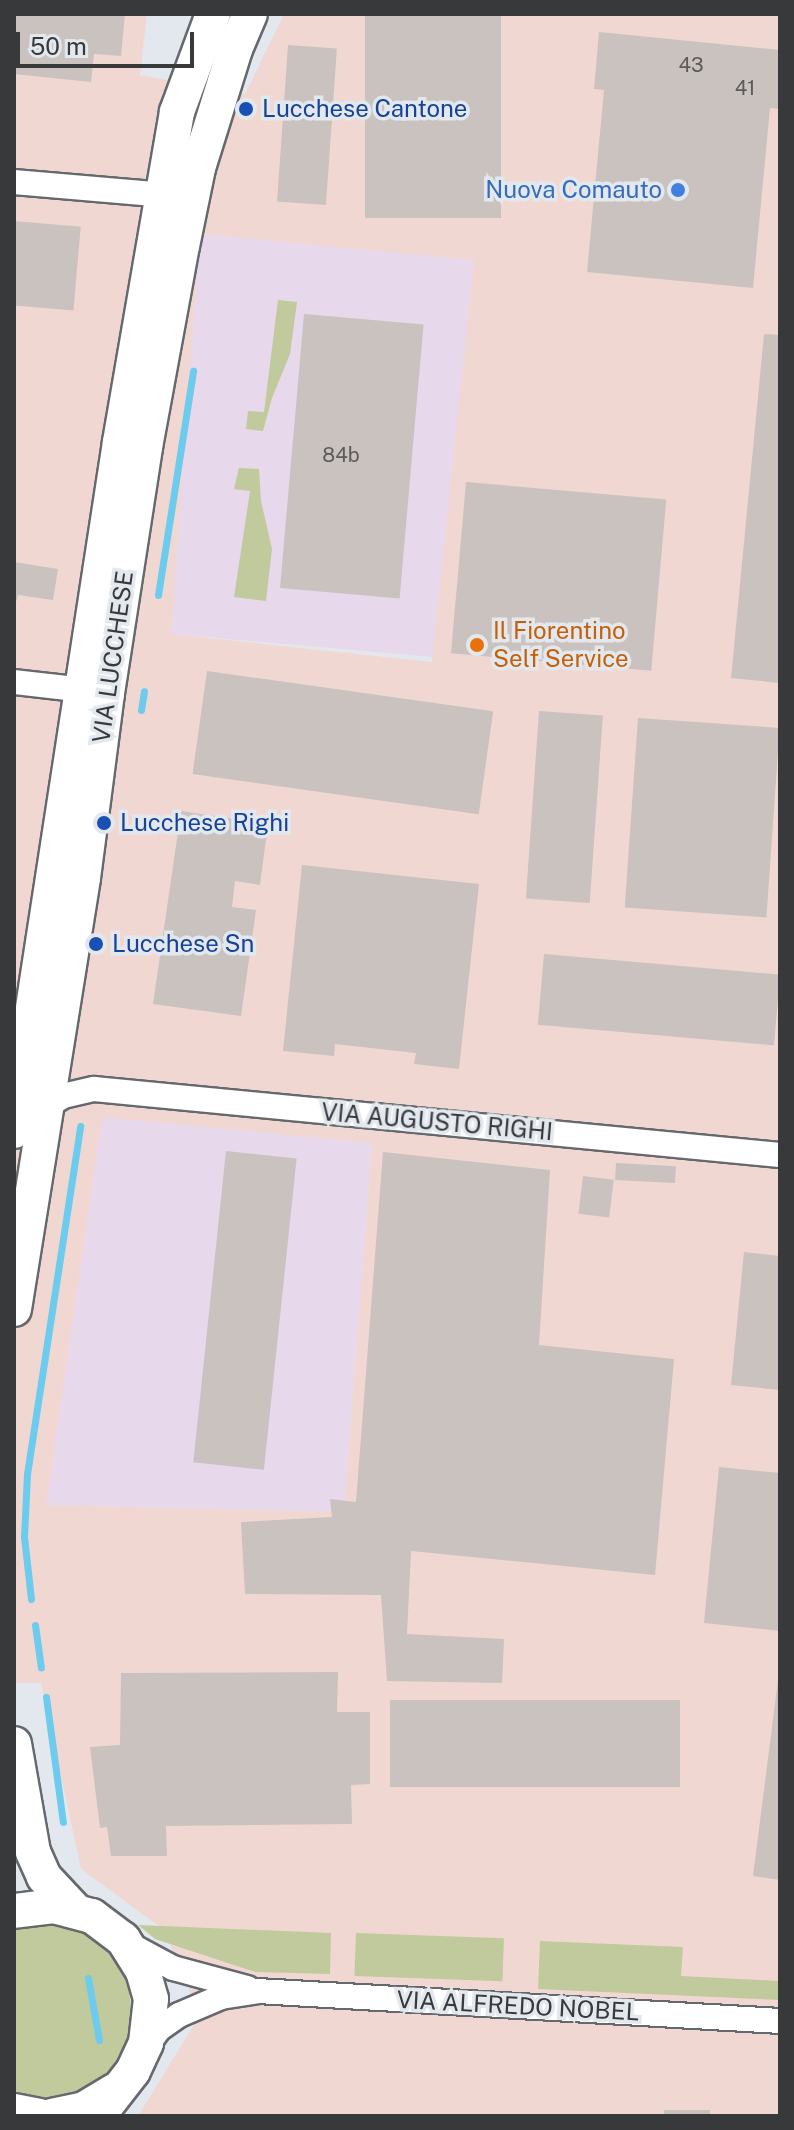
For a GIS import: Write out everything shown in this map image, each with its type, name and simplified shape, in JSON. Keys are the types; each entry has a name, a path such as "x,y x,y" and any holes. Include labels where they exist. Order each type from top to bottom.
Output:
{"main road":[{"path":"177,112 188,14"},
{"name":"VIA LUCCHESE","path":"14,1131 120,442 177,112 213,14"},
{"name":"VIA LUCCHESE","path":"14,1309 83,878 107,693 143,462 182,246 202,155 235,49 250,14"},
{"path":"14,1744 36,1860 56,1893 74,1909 100,1921 125,1942 143,1971 151,1999 150,2027 144,2050 98,2116"},
{"path":"14,1911 46,1906 74,1909"},
{"path":"52,2116 91,2106 117,2088"},
{"path":"14,2114 40,2116"}],"street":[{"path":"14,182 165,195"},
{"path":"14,682 84,690"},
{"name":"VIA AUGUSTO RIGHI","path":"53,1054 70,1077 94,1089"},
{"name":"VIA AUGUSTO RIGHI","path":"44,1108 63,1096 94,1089 780,1155"},
{"name":"VIA ALFREDO NOBEL","path":"125,1942 173,1968 257,1991 780,2021"},
{"name":"VIA ALFREDO NOBEL","path":"144,2050 159,2029 179,2015 221,1997 257,1991"}],"shaded area":[{"path":"14,14 147,14 140,75 245,94 284,14 780,14 780,2116 138,2116 200,2015 164,1930 81,1869 41,1683 14,1683","holes":["200,234 474,260 432,662 171,634","102,1117 372,1143 344,1512 46,1505"]},
{"path":"200,234 474,258 439,657 165,633"},
{"path":"102,1116 372,1143 344,1512 46,1505"}],"green space":[{"path":"278,300 297,302 290,354 272,398 263,431 246,429 248,411 264,412"},
{"path":"239,468 259,469 261,501 272,549 266,601 234,597 250,491 234,489"},
{"path":"47,1923 72,1927 106,1947 127,1980 133,2018 127,2043 106,2076 84,2091 47,2100 14,2094 14,1929"},
{"path":"138,1925 331,1933 330,1974 255,1972 155,1939"},
{"path":"356,1933 504,1938 502,1981 354,1976"},
{"path":"540,1941 683,1947 681,1976 780,1981 780,2000 538,1989"}],"building":[{"path":"14,14 125,14 121,56 94,54 91,82 14,74"},
{"path":"365,14 501,14 501,218 365,218"},
{"name":"Nuova Comauto","path":"599,32 780,50 780,109 770,108 753,288 587,272 604,90 594,89"},
{"path":"288,45 337,48 326,205 277,202"},
{"path":"14,221 81,227 73,311 14,305"},
{"path":"304,314 424,324 400,598 280,588"},
{"path":"764,334 780,335 780,683 731,678"},
{"path":"466,482 666,500 651,671 451,653"},
{"path":"14,562 58,569 53,600 18,595 14,609"},
{"path":"207,671 493,711 479,814 193,774"},
{"path":"539,711 603,715 590,903 526,899"},
{"path":"638,718 780,728 766,917 625,908"},
{"path":"181,811 268,824 260,885 235,881 232,907 256,910 241,1016 153,1004"},
{"path":"302,865 479,884 459,1069 414,1064 416,1053 335,1044 334,1056 283,1051"},
{"path":"544,954 780,975 774,1045 538,1025"},
{"path":"226,1151 297,1158 264,1470 193,1462"},
{"path":"383,1152 550,1170 539,1345 674,1359 655,1575 411,1551 407,1634 504,1639 502,1683 387,1681 381,1595 245,1594 241,1522 332,1517 330,1499 356,1502"},
{"path":"616,1163 676,1166 675,1183 615,1180"},
{"path":"583,1176 614,1180 609,1217 578,1214"},
{"path":"744,1252 780,1256 780,1390 731,1385"},
{"path":"719,1467 780,1473 780,1631 704,1623"},
{"path":"338,1672 337,1712 370,1712 370,1784 351,1785 352,1824 166,1826 167,1856 111,1856 107,1827 100,1828 90,1747 120,1745 121,1673"},
{"path":"780,1680 780,1880 753,1876"},
{"path":"390,1700 680,1700 680,1787 390,1787"},
{"path":"664,2110 710,2110 710,2116 664,2116"}],"waterway":[{"path":"158,595 193,371"},
{"path":"141,710 144,691"},
{"path":"31,1599 24,1537 27,1474 80,1126"},
{"path":"35,1625 41,1668"},
{"path":"46,1697 63,1822"},
{"path":"88,1978 99,2040"}],"place":[{"name":"Lucchese Cantone","path":"246,109"},
{"name":"Nuova Comauto","path":"678,190"},
{"name":"Il Fiorentino Self Service","path":"477,645"},
{"name":"Lucchese Righi","path":"104,823"},
{"name":"Lucchese Sn","path":"96,944"}]}
